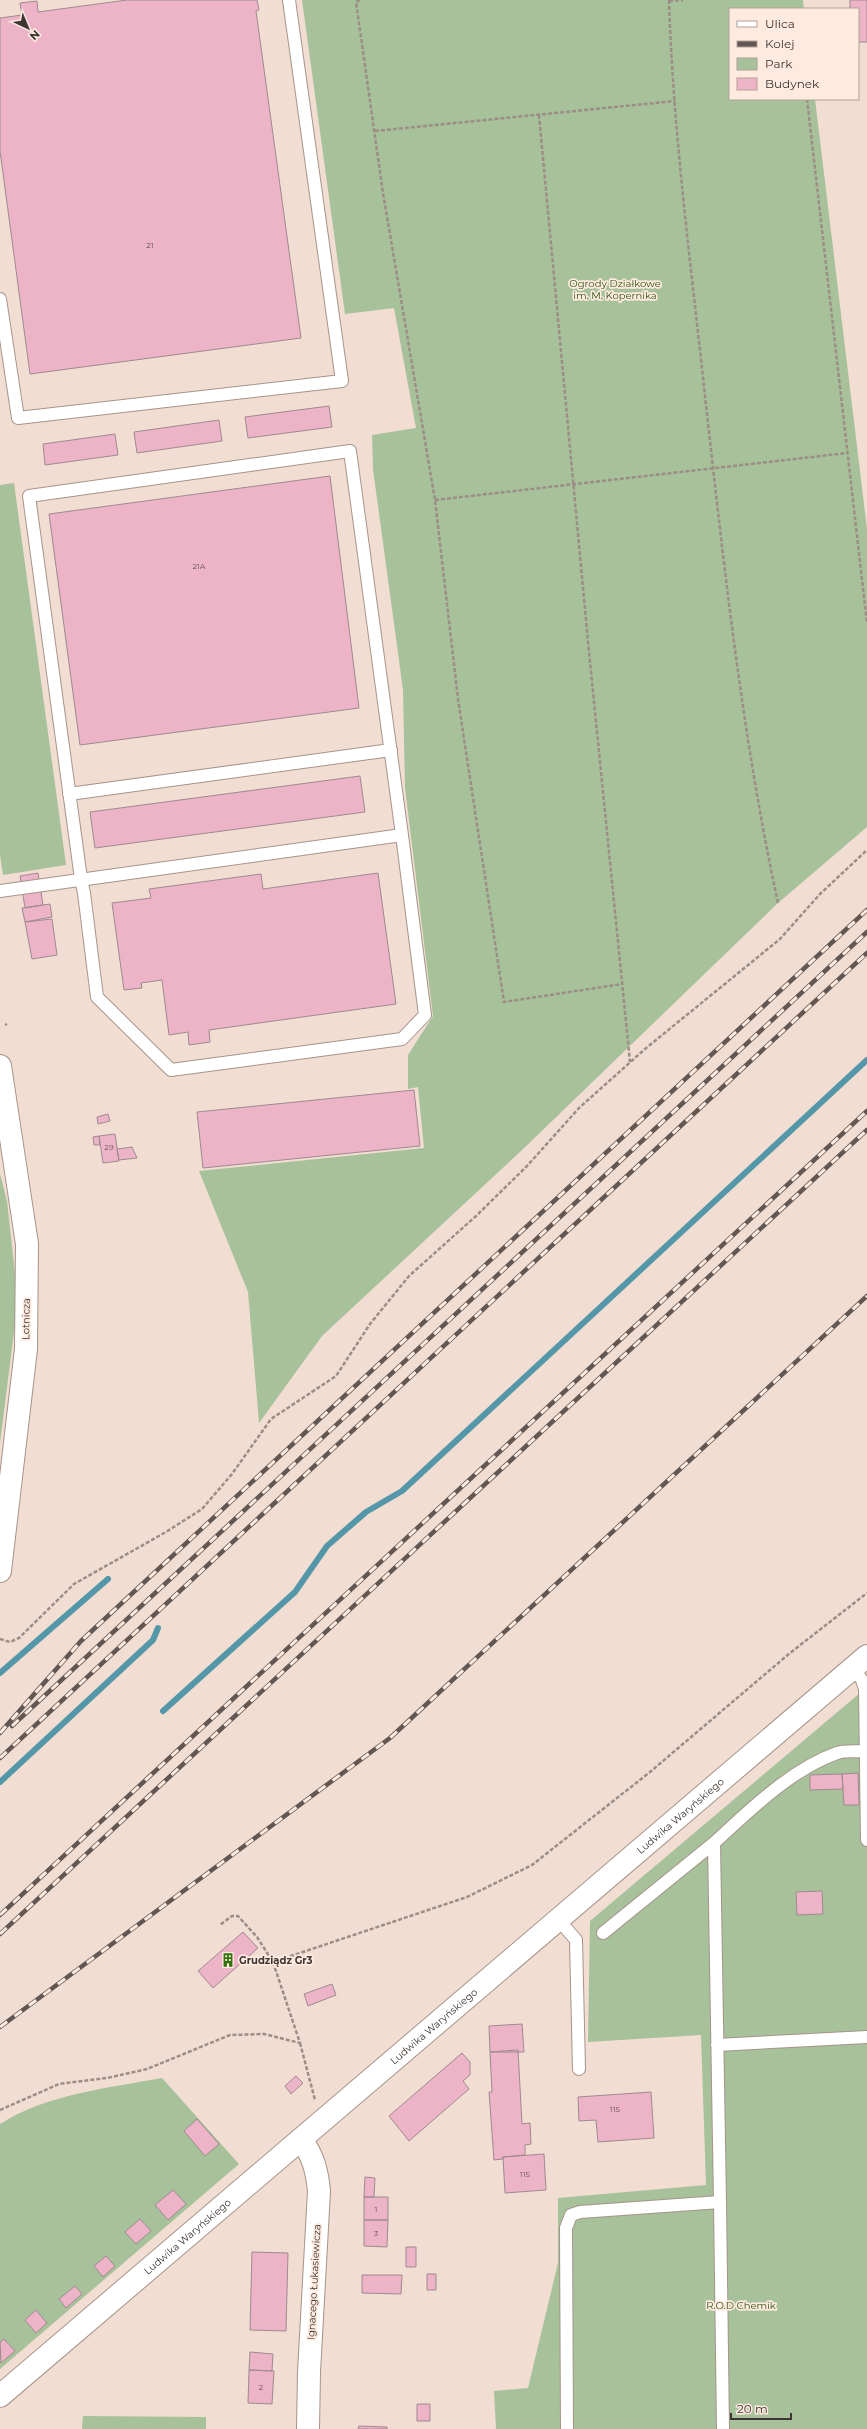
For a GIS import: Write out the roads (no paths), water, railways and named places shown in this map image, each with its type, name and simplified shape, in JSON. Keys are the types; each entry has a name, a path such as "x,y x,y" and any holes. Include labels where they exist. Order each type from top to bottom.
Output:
{"street":[{"name":"Lotnicza","path":"0,1066 27,1244 26,1349 0,1571"},
{"name":"Ludwika Waryńskiego","path":"0,2396 860,1662"},
{"name":"Ignacego Łukasiewicza","path":"301,2139 310,2152 317,2169 319,2191 309,2372 308,2429"}],"lane":[{"path":"0,299 18,418 342,381 289,0"},
{"path":"350,451 391,750 425,1015 402,1039 171,1070 97,997 28,496 350,451"},
{"path":"69,794 391,750"},
{"path":"0,891 402,835"},
{"path":"860,1662 862,1680 865,1689 867,1840"},
{"path":"603,1933 714,1843 756,1805 806,1768 838,1752 867,1751"},
{"path":"714,1843 723,2429"},
{"path":"558,1919 576,1940 579,2069"},
{"path":"717,2045 867,2037"},
{"path":"567,2429 566,2228 571,2215 580,2212 720,2202"}],"waterway":[{"path":"163,1711 295,1592 327,1546 366,1512 402,1491 867,1060"},
{"path":"0,1673 108,1579"},
{"path":"0,1782 153,1640 158,1628"}],"railway":[{"path":"0,1733 81,1641 867,910"},
{"path":"12,1726 867,932"},
{"path":"0,1758 867,953"},
{"path":"0,1915 867,1111"},
{"path":"0,1934 867,1130"},
{"path":"0,2027 390,1738 867,1296"}],"place":[{"name":"Grudziądz Gr3","path":"228,1960"}],"park label":[{"name":"Ogrody Działkowe im. M. Kopernika","path":"615,288"},
{"name":"R.O.D Chemik","path":"741,2305"}]}
